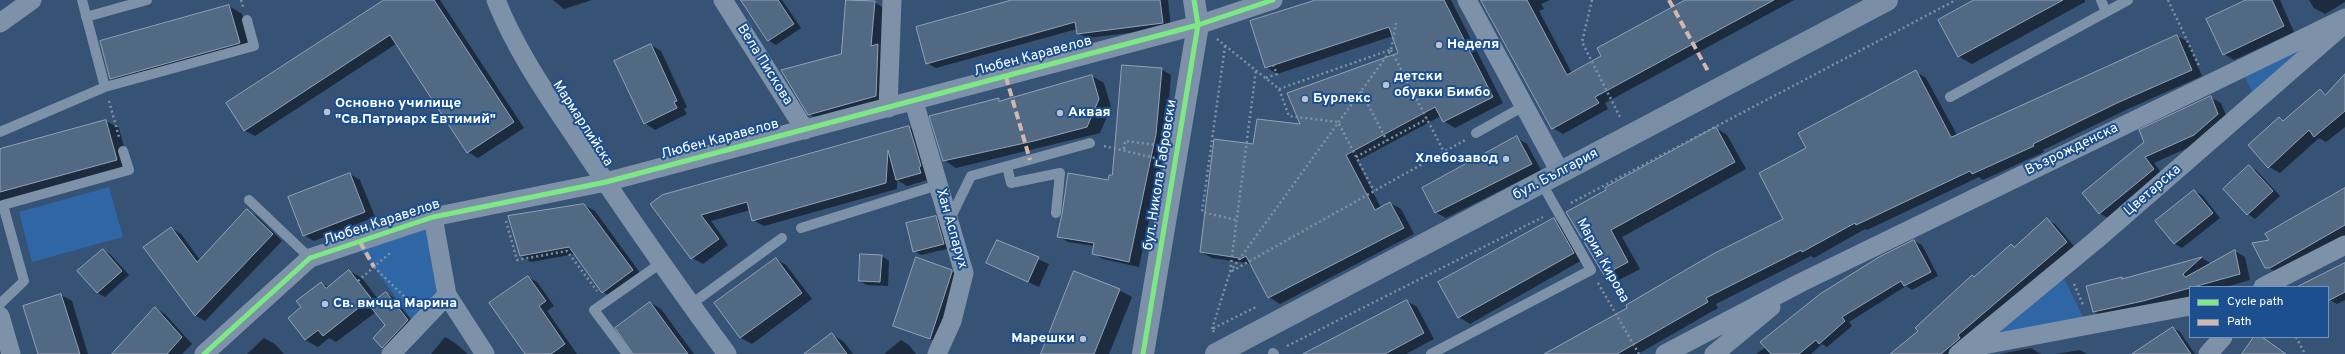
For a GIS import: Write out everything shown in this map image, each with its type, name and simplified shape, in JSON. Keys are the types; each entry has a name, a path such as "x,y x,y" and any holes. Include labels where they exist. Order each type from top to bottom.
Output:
{"main road":[{"name":"бул. България","path":"1220,352 1887,0"}],"street":[{"path":"0,24 32,0"},
{"name":"Мармарлийска","path":"496,0 508,29 560,114 690,305 727,354"},
{"name":"Вела Пискова","path":"723,0 805,130"},
{"path":"888,108 892,0"},
{"name":"бул. Никола Габровски","path":"1143,354 1198,25 1194,0"},
{"name":"Любен Каравелов","path":"204,354 310,258 433,217 606,182 914,102 1198,25 1273,0"},
{"path":"1467,0 1560,172"},
{"name":"Възрожденска","path":"1800,283 2345,18"},
{"name":"Цветарска","path":"1961,351 2066,266 2345,24"},
{"name":"Хан Аспарух","path":"914,102 964,273 952,321 937,354"},
{"path":"433,217 447,295 486,354"},
{"path":"2265,286 2345,245"},
{"path":"1664,354 1800,283"},
{"path":"1714,354 1800,283"},
{"path":"391,354 447,295"},
{"path":"1961,351 2092,324 2189,306"},
{"path":"0,316 12,354"},
{"path":"2208,354 2222,338"}],"lane":[{"path":"82,0 105,87"},
{"path":"86,17 147,0"},
{"path":"2101,0 2106,12"},
{"path":"1950,96 2128,0"},
{"path":"0,132 105,87 254,46 247,20"},
{"path":"1476,133 1524,106"},
{"path":"949,221 971,176 1090,143"},
{"path":"0,304 24,281 3,205 129,170 123,151"},
{"path":"1007,166 1011,183 1060,173 1056,214"},
{"name":"Мария Кирова","path":"1541,182 1591,270"},
{"path":"801,228 938,185"},
{"path":"249,200 310,258"},
{"path":"690,305 782,238"},
{"path":"627,354 594,310 661,262"},
{"path":"1431,354 1591,270"}],"path":[{"path":"1592,0 1582,42 1629,136"},
{"path":"1273,354 1557,210 1956,0"},
{"path":"2168,0 2208,84"},
{"path":"1230,272 1391,50 1396,23"},
{"path":"1198,25 1279,89 1289,116 1338,122"},
{"path":"1225,46 1202,212 1236,220"},
{"path":"1279,89 1391,50"},
{"path":"1391,50 1444,152"},
{"path":"1266,78 1277,74 1273,65"},
{"path":"1212,329 1230,272 1256,70"},
{"path":"105,87 123,151"},
{"path":"1361,91 1387,141"},
{"path":"1356,158 1427,119"},
{"path":"1338,122 1374,191"},
{"path":"1230,272 1476,133"},
{"path":"1124,149 1125,141 1176,155"},
{"path":"1090,143 1124,149 1176,155"},
{"path":"506,222 517,260 567,251 597,291"},
{"path":"2066,266 2092,324"},
{"path":"374,267 426,317"},
{"path":"2297,338 2305,354"}],"shaded area":[{"path":"2325,33 2254,96 2244,75"},
{"path":"109,187 123,237 32,262 19,212"},
{"path":"429,225 441,293 413,321 361,250"},
{"path":"2062,274 2085,321 1979,341"}],"building":[{"path":"384,0 434,0 514,122 467,153 390,35 244,131 226,103"},
{"path":"741,0 778,0 794,24 768,41"},
{"path":"846,0 875,1 871,46 878,44 876,96 808,115 781,70 841,54"},
{"path":"1012,0 1160,0 1163,23 1077,34 1075,22 926,64 916,27"},
{"path":"1316,0 1444,0 1493,97 1443,122 1435,107 1346,155 1375,210 1390,202 1404,228 1268,298 1246,256 1239,260 1239,258 1200,252 1214,139 1253,144 1257,119 1300,124 1287,93 1398,53 1389,27 1265,68 1250,21"},
{"path":"1481,0 1527,0 1567,75 1601,56 1597,48 1685,0 1774,0 1595,97 1599,103 1552,129"},
{"path":"1974,0 2063,0 1958,57 1938,20"},
{"path":"2246,0 2272,0 2284,26 2223,55 2206,19"},
{"path":"229,5 240,43 110,79 100,41"},
{"path":"2177,35 2192,70 2117,103 2033,144 2034,146 1972,174 1970,171 1856,225 1855,223 1802,252 1801,250 1706,298 1708,302 1617,354 1544,354 1627,308 1626,305 1713,254 1783,219 1759,173 1806,148 1798,133 1916,70 1951,137"},
{"path":"651,44 677,101 674,102 677,108 644,124 614,61"},
{"path":"1122,65 1162,68 1156,134 1129,262 1092,254 1094,243 1057,237 1068,173 1108,180 1109,175 1112,175"},
{"path":"2345,74 2345,111 2314,137 2309,130 2268,168 2248,145 2279,117 2283,121 2320,89 2325,95"},
{"path":"1092,75 1099,99 1087,127 1034,141 943,161 929,116 999,98 999,101"},
{"path":"2211,96 2218,114 2194,135 2145,157 2154,169 2099,214 2082,193 2144,142 2139,130"},
{"path":"106,120 117,160 0,192 0,149"},
{"path":"909,126 921,166 919,167 921,173 896,180 888,150 886,183 752,221 747,202 701,215 719,239 691,259 650,204 662,195"},
{"path":"1716,127 1735,162 1611,230 1628,262 1604,275 1566,212 1606,190 1605,188"},
{"path":"1517,136 1532,164 1435,213 1422,188"},
{"path":"2249,165 2273,191 2247,215 2223,189"},
{"path":"350,173 365,212 303,236 288,197"},
{"path":"2345,188 2345,225 2270,268 2265,268 2252,243 2269,240 2265,234"},
{"path":"2194,190 2213,213 2174,244 2155,221"},
{"path":"584,204 633,270 602,293 569,247 520,256 508,216"},
{"path":"247,209 273,234 195,316 143,247 171,227 197,262"},
{"path":"936,216 944,244 913,252 906,223"},
{"path":"1554,218 1574,253 1458,318 1438,282"},
{"path":"2047,218 2067,242 1958,335 1960,338 1941,354 1890,354 1918,331 1915,328 1972,275 1974,277 2011,244 2014,247"},
{"path":"997,240 1039,257 1028,282 986,263"},
{"path":"1914,240 1931,272 1904,286 1901,281 1842,317 1845,321 1819,344 1816,340 1799,354 1771,354 1760,342 1820,294 1879,257"},
{"path":"103,249 122,271 97,293 77,271"},
{"path":"2235,250 2240,274 2197,286 2189,286 2189,288 2143,301 2093,312 2086,286 2122,277 2122,279 2202,257 2183,274 2185,277"},
{"path":"860,254 882,255 880,282 859,281"},
{"path":"916,257 952,270 930,339 893,326"},
{"path":"776,258 802,293 740,338 714,303"},
{"path":"2345,263 2345,292 2329,300 2329,286 2299,286"},
{"name":"Св. вмчца Марина","path":"349,270 371,298 323,336 318,330 305,340 288,318 301,307 296,301 321,282 326,288"},
{"path":"1074,271 1120,289 1094,354 1041,354"},
{"path":"528,276 546,301 539,306 565,344 551,354 525,354 489,303"},
{"path":"386,292 408,320 382,348 373,338 385,325 369,305"},
{"path":"61,294 80,354 38,354 23,306"},
{"path":"1407,300 1424,333 1385,354 1303,354"},
{"path":"650,302 688,354 633,354 615,328"},
{"path":"155,307 182,337 167,354 112,354"},
{"path":"2173,327 2191,354 2132,354"},
{"path":"832,333 847,354 804,354"},
{"path":"2253,338 2263,338 2286,354 2242,354"}],"marked path":[{"path":"1669,0 1708,71"},
{"path":"1006,77 1030,160"},
{"path":"360,242 374,267"}],"cycle path":[{"path":"1143,354 1198,25 1194,0"},
{"path":"204,354 310,258 433,217 606,182 1198,25 1273,0"}],"place":[{"name":"Неделя","path":"1439,45"},
{"name":"детски обувки Бимбо","path":"1386,85"},
{"name":"Бурлекс","path":"1305,99"},
{"name":"Основно училище \"Св.Патриарх Евтимий\"","path":"327,112"},
{"name":"Аквая","path":"1060,113"},
{"name":"Хлебозавод","path":"1506,159"},
{"name":"Св. вмчца Марина","path":"325,304"},
{"name":"Марешки","path":"1083,339"}]}
